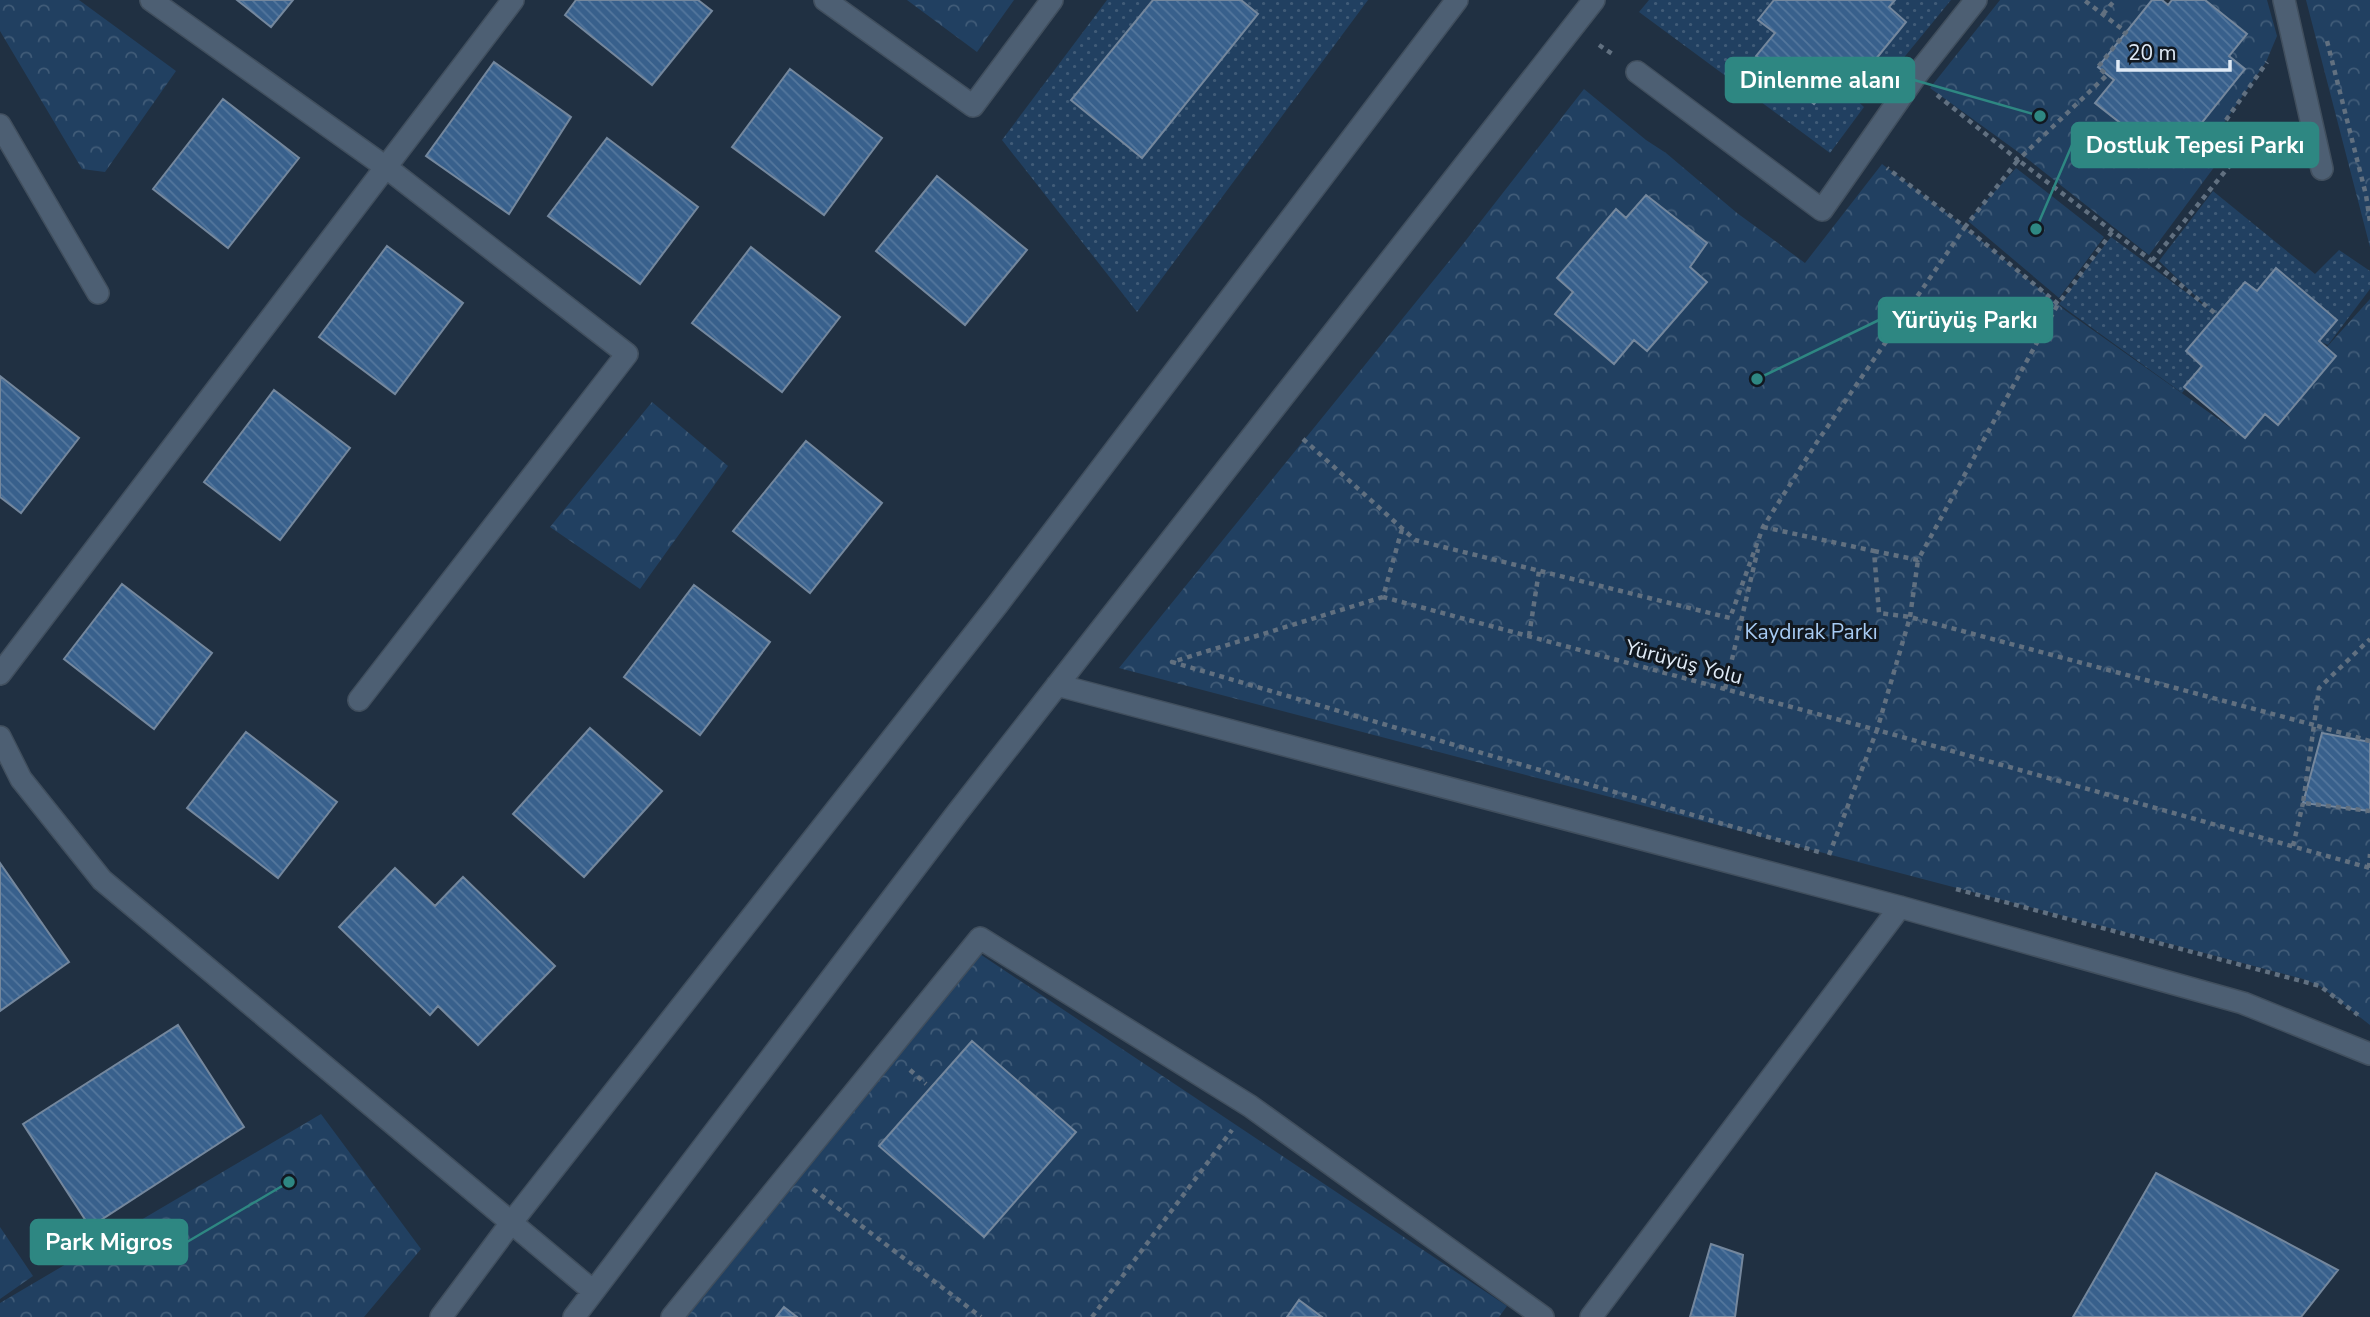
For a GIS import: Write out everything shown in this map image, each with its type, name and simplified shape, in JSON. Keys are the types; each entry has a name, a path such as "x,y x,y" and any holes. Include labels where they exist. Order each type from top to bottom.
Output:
{"street":[{"path":"150,0 387,168 627,354 359,700"},
{"path":"0,674 513,0"},
{"path":"825,0 973,106 1052,0"},
{"path":"441,1317 511,1223 998,604 1457,0"},
{"path":"574,1317 1057,685 1594,0"},
{"path":"1637,72 1822,210 1915,77 1976,0"},
{"path":"2284,0 2322,169"},
{"path":"0,125 98,293"},
{"path":"1057,685 1900,907 2243,1003 2370,1054"},
{"path":"0,737 21,779 102,880 593,1291"},
{"path":"1591,1317 1900,907"},
{"path":"672,1317 980,938 1250,1106 1543,1317"}],"path":[{"path":"1303,439 1415,540 1730,618 1763,527 1817,442 1965,227 2018,160 2107,75 2098,67 2126,32 2084,0"},
{"path":"2103,14 2115,0"},
{"path":"2326,39 2368,195 2370,222"},
{"path":"2152,261 2231,164 2212,140 2270,53"},
{"path":"1915,77 2018,160 2152,261 2217,315"},
{"path":"1882,164 1965,227 2058,304"},
{"path":"1829,855 1877,730 1910,617 1917,560 2058,304 2112,232"},
{"path":"1763,527 1917,560"},
{"path":"1724,689 1763,527"},
{"path":"1402,529 1383,597 1172,662 1842,858"},
{"path":"1874,551 1879,613 1910,617 2370,741"},
{"path":"1529,636 1539,571"},
{"name":"Yürüyüş Yolu","path":"1383,597 1877,730 2369,868"},
{"path":"2293,846 2303,803 2319,688 2370,639"},
{"path":"2303,803 2370,811"},
{"path":"2369,868 2370,853"},
{"path":"1948,887 2320,985 2360,1017"},
{"path":"1092,1317 1250,1106"},
{"path":"790,1171 981,1317"}],"green space":[{"path":"0,0 79,0 176,71 105,172 82,169 0,31"},
{"path":"907,0 1014,0 977,52"},
{"path":"1107,0 1368,0 1137,312 1002,140"},
{"path":"1649,0 1774,0 1758,20 1775,33 1756,56 1814,104 1834,79 1864,107 1830,153 1639,12"},
{"path":"1895,0 1951,0 1870,99 1855,84 1906,22 1889,7"},
{"path":"2000,0 2152,0 2098,67 2114,80 2096,103 2155,151 2175,128 2188,139 2245,69 2229,56 2247,34 2205,0 2267,0 2277,36 2266,62 2212,140 2218,162 2149,255 2025,157 1930,88"},
{"path":"2306,0 2370,0 2370,247"},
{"name":"Kaydırak Parkı","path":"1584,89 1737,213 1805,263 1882,164 1965,227 2066,311 2245,438 2370,299 2370,1025 2320,986 2303,979 1119,668 1463,244","holes":["1646,195 1707,243 1690,267 1707,282 1647,351 1557,278 1615,209 1626,218"]},
{"path":"2016,168 2104,237 2059,298 1968,221"},
{"path":"2213,191 2315,274 2339,250 2370,271 2370,289 2328,345 2319,341 2337,320 2277,269 2257,291 2245,282 2186,351 2202,366 2182,393 2059,304 2111,237 2210,310 2159,261"},
{"path":"652,402 728,466 640,589 550,527"},
{"path":"971,948 1507,1306 1499,1317 680,1317"},
{"path":"321,1114 421,1249 364,1317 0,1317 0,1303"},
{"path":"0,1227 33,1276 0,1299"}],"building":[{"path":"237,0 293,0 271,27"},
{"path":"576,0 698,0 712,11 652,85 565,15"},
{"path":"1153,0 1241,0 1258,14 1142,158 1071,100"},
{"path":"1774,0 1895,0 1889,7 1906,22 1849,92 1834,79 1814,104 1756,56 1775,33 1758,20"},
{"path":"2152,0 2162,0 2168,5 2172,0 2205,0 2247,34 2229,56 2245,69 2188,140 2175,128 2156,151 2095,103 2114,80 2098,67"},
{"path":"494,62 571,117 509,214 426,156"},
{"path":"790,69 882,138 824,215 732,147"},
{"path":"223,99 299,158 228,248 153,189"},
{"path":"607,138 698,207 640,284 548,216"},
{"path":"937,176 1027,250 965,325 876,251"},
{"path":"1646,195 1707,243 1690,267 1707,282 1647,351 1634,340 1614,364 1555,314 1573,292 1557,278 1616,209 1626,218"},
{"path":"387,246 463,303 395,394 319,337"},
{"path":"751,247 840,317 782,392 692,323"},
{"path":"2276,268 2337,320 2319,341 2336,356 2278,425 2265,414 2245,438 2184,387 2202,366 2186,351 2245,282 2257,291"},
{"path":"0,376 79,438 21,513 0,497"},
{"path":"274,390 350,448 280,540 204,482"},
{"path":"806,441 882,503 810,593 733,531"},
{"path":"122,584 212,653 154,729 64,659"},
{"path":"694,585 770,642 700,735 624,677"},
{"path":"590,728 662,791 584,877 513,814"},
{"path":"246,732 337,802 278,878 187,808"},
{"path":"2322,733 2370,742 2370,811 2303,803"},
{"path":"0,863 69,962 0,1011"},
{"path":"395,868 435,906 463,877 555,966 478,1045 438,1006 430,1015 339,927"},
{"path":"178,1025 244,1127 90,1227 23,1124"},
{"path":"972,1041 1076,1132 984,1237 879,1146"},
{"path":"2156,1173 2338,1270 2301,1317 2073,1317"},
{"path":"1711,1244 1743,1255 1735,1317 1690,1317"},
{"path":"1299,1300 1322,1317 1287,1317"},
{"path":"784,1307 797,1317 776,1317"}],"place":[{"name":"Dinlenme alanı","path":"2040,116"},
{"name":"Dostluk Tepesi Parkı","path":"2036,229"},
{"name":"Yürüyüş Parkı","path":"1757,379"},
{"name":"Park Migros","path":"289,1182"}]}
